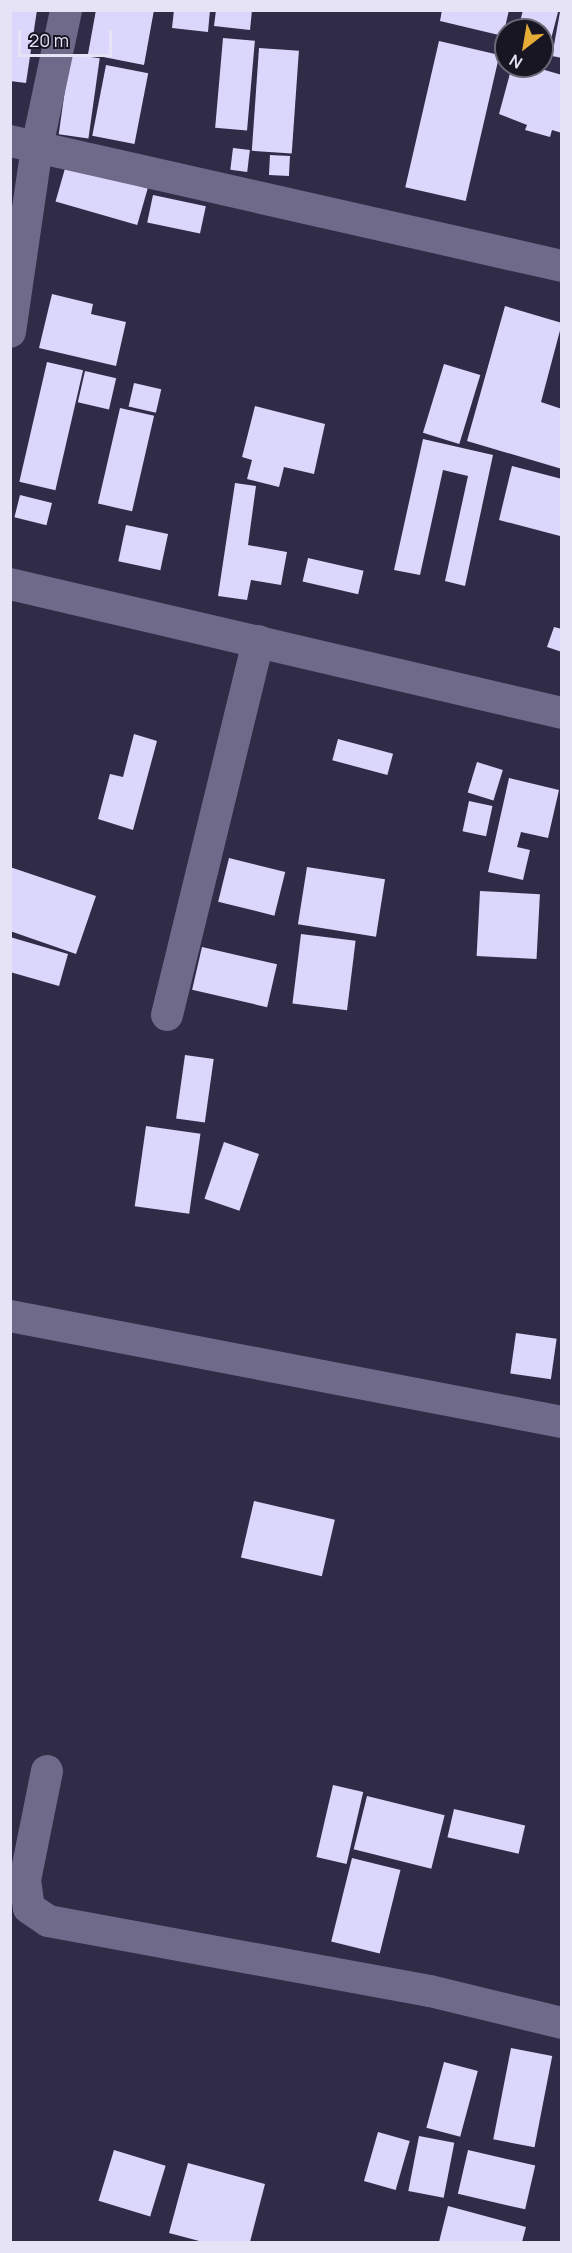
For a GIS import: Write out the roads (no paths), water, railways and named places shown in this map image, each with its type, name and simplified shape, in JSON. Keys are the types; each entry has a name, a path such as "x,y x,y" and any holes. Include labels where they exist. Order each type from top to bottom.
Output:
{"street":[{"path":"10,332 24,144 66,10"},
{"path":"24,144 561,266"},
{"path":"10,584 561,713"},
{"path":"167,1015 258,641"},
{"path":"10,1316 561,1422"},
{"path":"47,1771 25,1880 29,1908 48,1921 430,1991 561,2023"}]}
